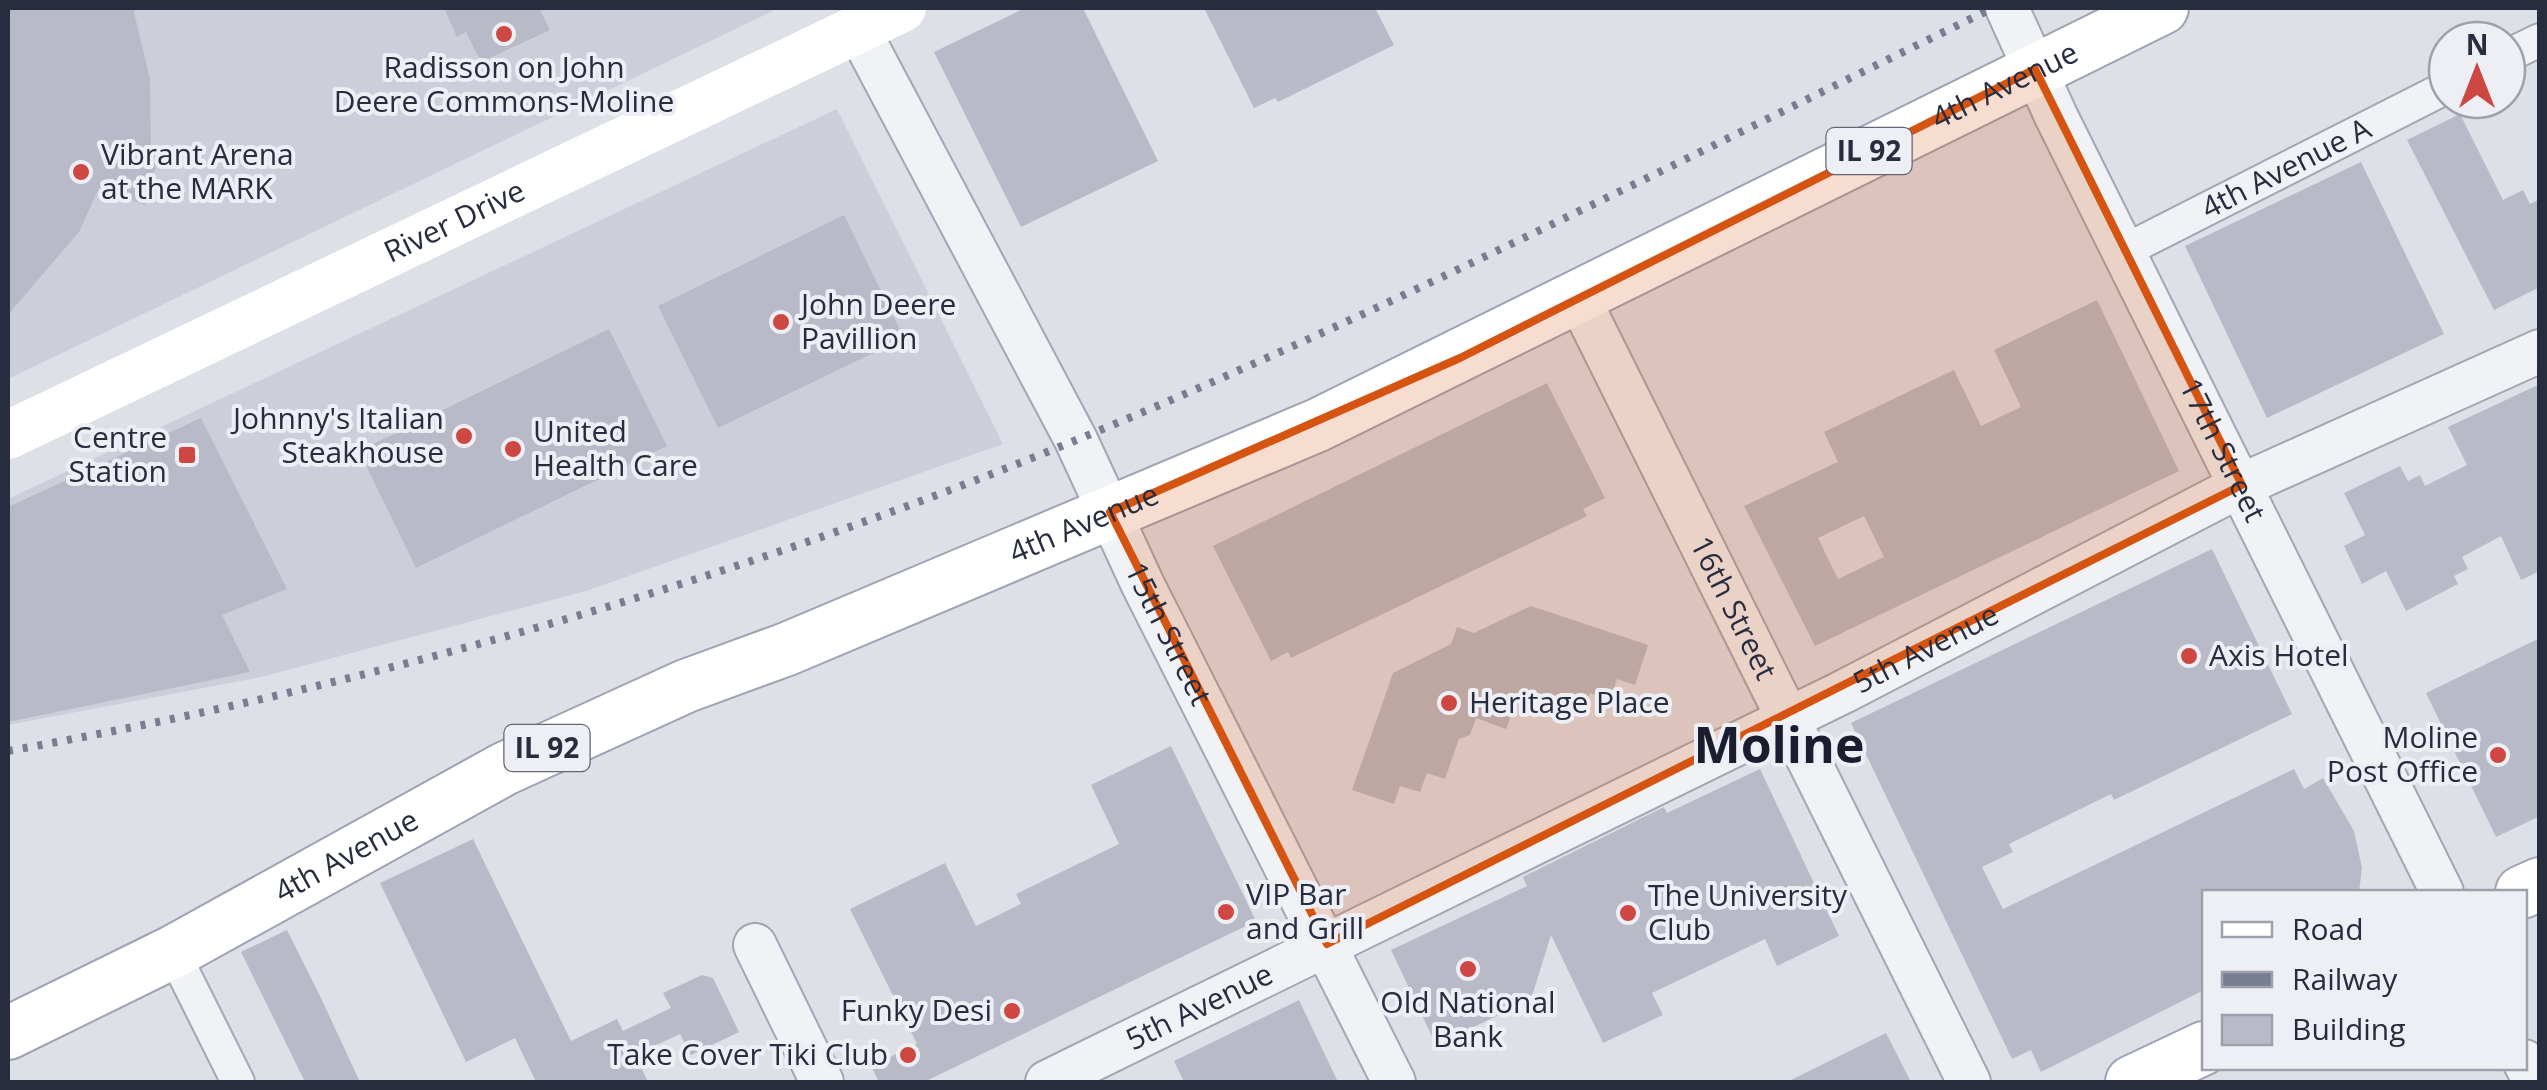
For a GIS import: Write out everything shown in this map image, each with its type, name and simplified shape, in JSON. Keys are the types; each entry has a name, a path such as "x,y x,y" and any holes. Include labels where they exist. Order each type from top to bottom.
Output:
{"main road":[{"name":"River Drive","path":"8,435 847,15 902,8"},
{"name":"4th Avenue","path":"8,1033 174,952 504,769 574,735 1318,425 2162,8"},
{"path":"2132,1082 2202,1049"}],"street":[{"name":"17th Street","path":"2007,8 2441,890"},
{"name":"15th Street","path":"847,15 1110,512 1143,586 1394,1082"},
{"name":"4th Avenue A","path":"2124,250 2427,97"},
{"name":"16th Street","path":"1576,295 1968,1082"},
{"name":"5th Avenue","path":"1047,1082 1787,718 2242,485 2540,350"},
{"path":"754,945 822,1082"},
{"path":"174,952 238,1082"}],"highlighted area":[{"path":"2035,69 2242,485 1327,944 1110,512 1460,358"}],"shaded area":[{"path":"8,8 779,8 8,379"},
{"path":"837,109 1003,444 586,591 261,677 8,725 8,499"}],"building":[{"name":"Vibrant Arena at the MARK","path":"8,8 133,8 150,79 151,152 159,155 145,205 99,188 79,232 8,315"},
{"name":"Radisson on John Deere Commons-Moline","path":"444,8 539,8 550,30 481,62 466,32 457,37"},
{"path":"1025,8 1083,8 1158,161 1021,227 934,52"},
{"path":"1204,8 1375,8 1394,45 1278,102 1275,98 1254,108"},
{"path":"2448,120 2463,120 2503,200 2523,190 2530,204 2540,199 2540,287 2494,310 2407,140"},
{"path":"2361,162 2444,334 2267,418 2185,246"},
{"name":"John Deere Pavillion","path":"844,215 904,338 718,428 658,306"},
{"path":"2097,300 2179,471 1815,646 1744,506 1838,462 1824,432 1954,370 1981,426 2021,407 1994,350","holes":["1864,516 1884,557 1838,579 1818,538"]},
{"name":"United Health Care","path":"609,329 667,446 416,568 359,451"},
{"path":"1547,383 1605,498 1583,509 1587,516 1291,658 1288,652 1271,661 1213,546"},
{"path":"2540,384 2540,571 2521,580 2501,536 2462,557 2468,569 2454,576 2458,584 2406,611 2386,571 2362,584 2344,546 2365,535 2344,493 2400,466 2408,481 2420,475 2425,486 2467,465 2448,427"},
{"path":"201,418 287,589 222,615 250,672 8,722 8,507"},
{"path":"2212,549 2292,714 2114,800 2111,794 2009,844 2013,852 1982,867 2003,909 2294,769 2304,789 2323,778 2354,831 2362,868 2359,890 2202,890 2202,991 2041,1072 2031,1050 2012,1059 1851,723"},
{"name":"Heritage Place","path":"1531,606 1648,645 1635,685 1617,679 1610,700 1590,693 1583,713 1545,700 1531,705 1517,700 1506,729 1476,718 1470,735 1459,739 1445,779 1427,773 1420,792 1400,786 1394,804 1352,790 1393,673 1451,644 1457,627 1474,633"},
{"name":"Moline Post Office","path":"2540,638 2540,816 2496,837 2426,693"},
{"path":"1171,746 1256,921 924,1082 879,1082 871,1066 917,1044 850,909 945,863 976,926 1021,904 1016,894 1119,844 1091,785"},
{"path":"1760,769 1839,936 1777,966 1765,939 1652,993 1663,1015 1603,1043 1551,935 1533,993 1524,1003 1436,1045 1391,950 1527,886 1523,877 1664,807 1667,813"},
{"path":"473,839 571,1041 617,1019 623,1031 671,1008 663,993 702,975 713,978 739,1032 691,1055 680,1034 635,1055 648,1082 536,1082 515,1038 466,1062 380,883"},
{"path":"287,930 360,1082 305,1082 241,952"},
{"path":"1299,1000 1338,1082 1184,1082 1174,1061"},
{"path":"1886,1033 1911,1082 1787,1082"}],"railway":[{"path":"8,751 278,695 549,624 683,583 946,492 1307,340 1993,8"}],"place":[{"name":"Radisson on John Deere Commons-Moline","path":"504,34"},
{"name":"Vibrant Arena at the MARK","path":"81,172"},
{"name":"John Deere Pavillion","path":"781,322"},
{"name":"Johnny's Italian Steakhouse","path":"464,436"},
{"name":"United Health Care","path":"513,449"},
{"name":"Centre Station","path":"187,455"},
{"name":"Axis Hotel","path":"2189,656"},
{"name":"Heritage Place","path":"1449,703"},
{"name":"Moline Post Office","path":"2498,755"},
{"name":"VIP Bar and Grill","path":"1226,912"},
{"name":"The University Club","path":"1628,913"},
{"name":"Old National Bank","path":"1468,969"},
{"name":"Funky Desi","path":"1012,1011"},
{"name":"Take Cover Tiki Club","path":"908,1055"}],"district":[{"name":"Moline","path":"1779,745"}]}
